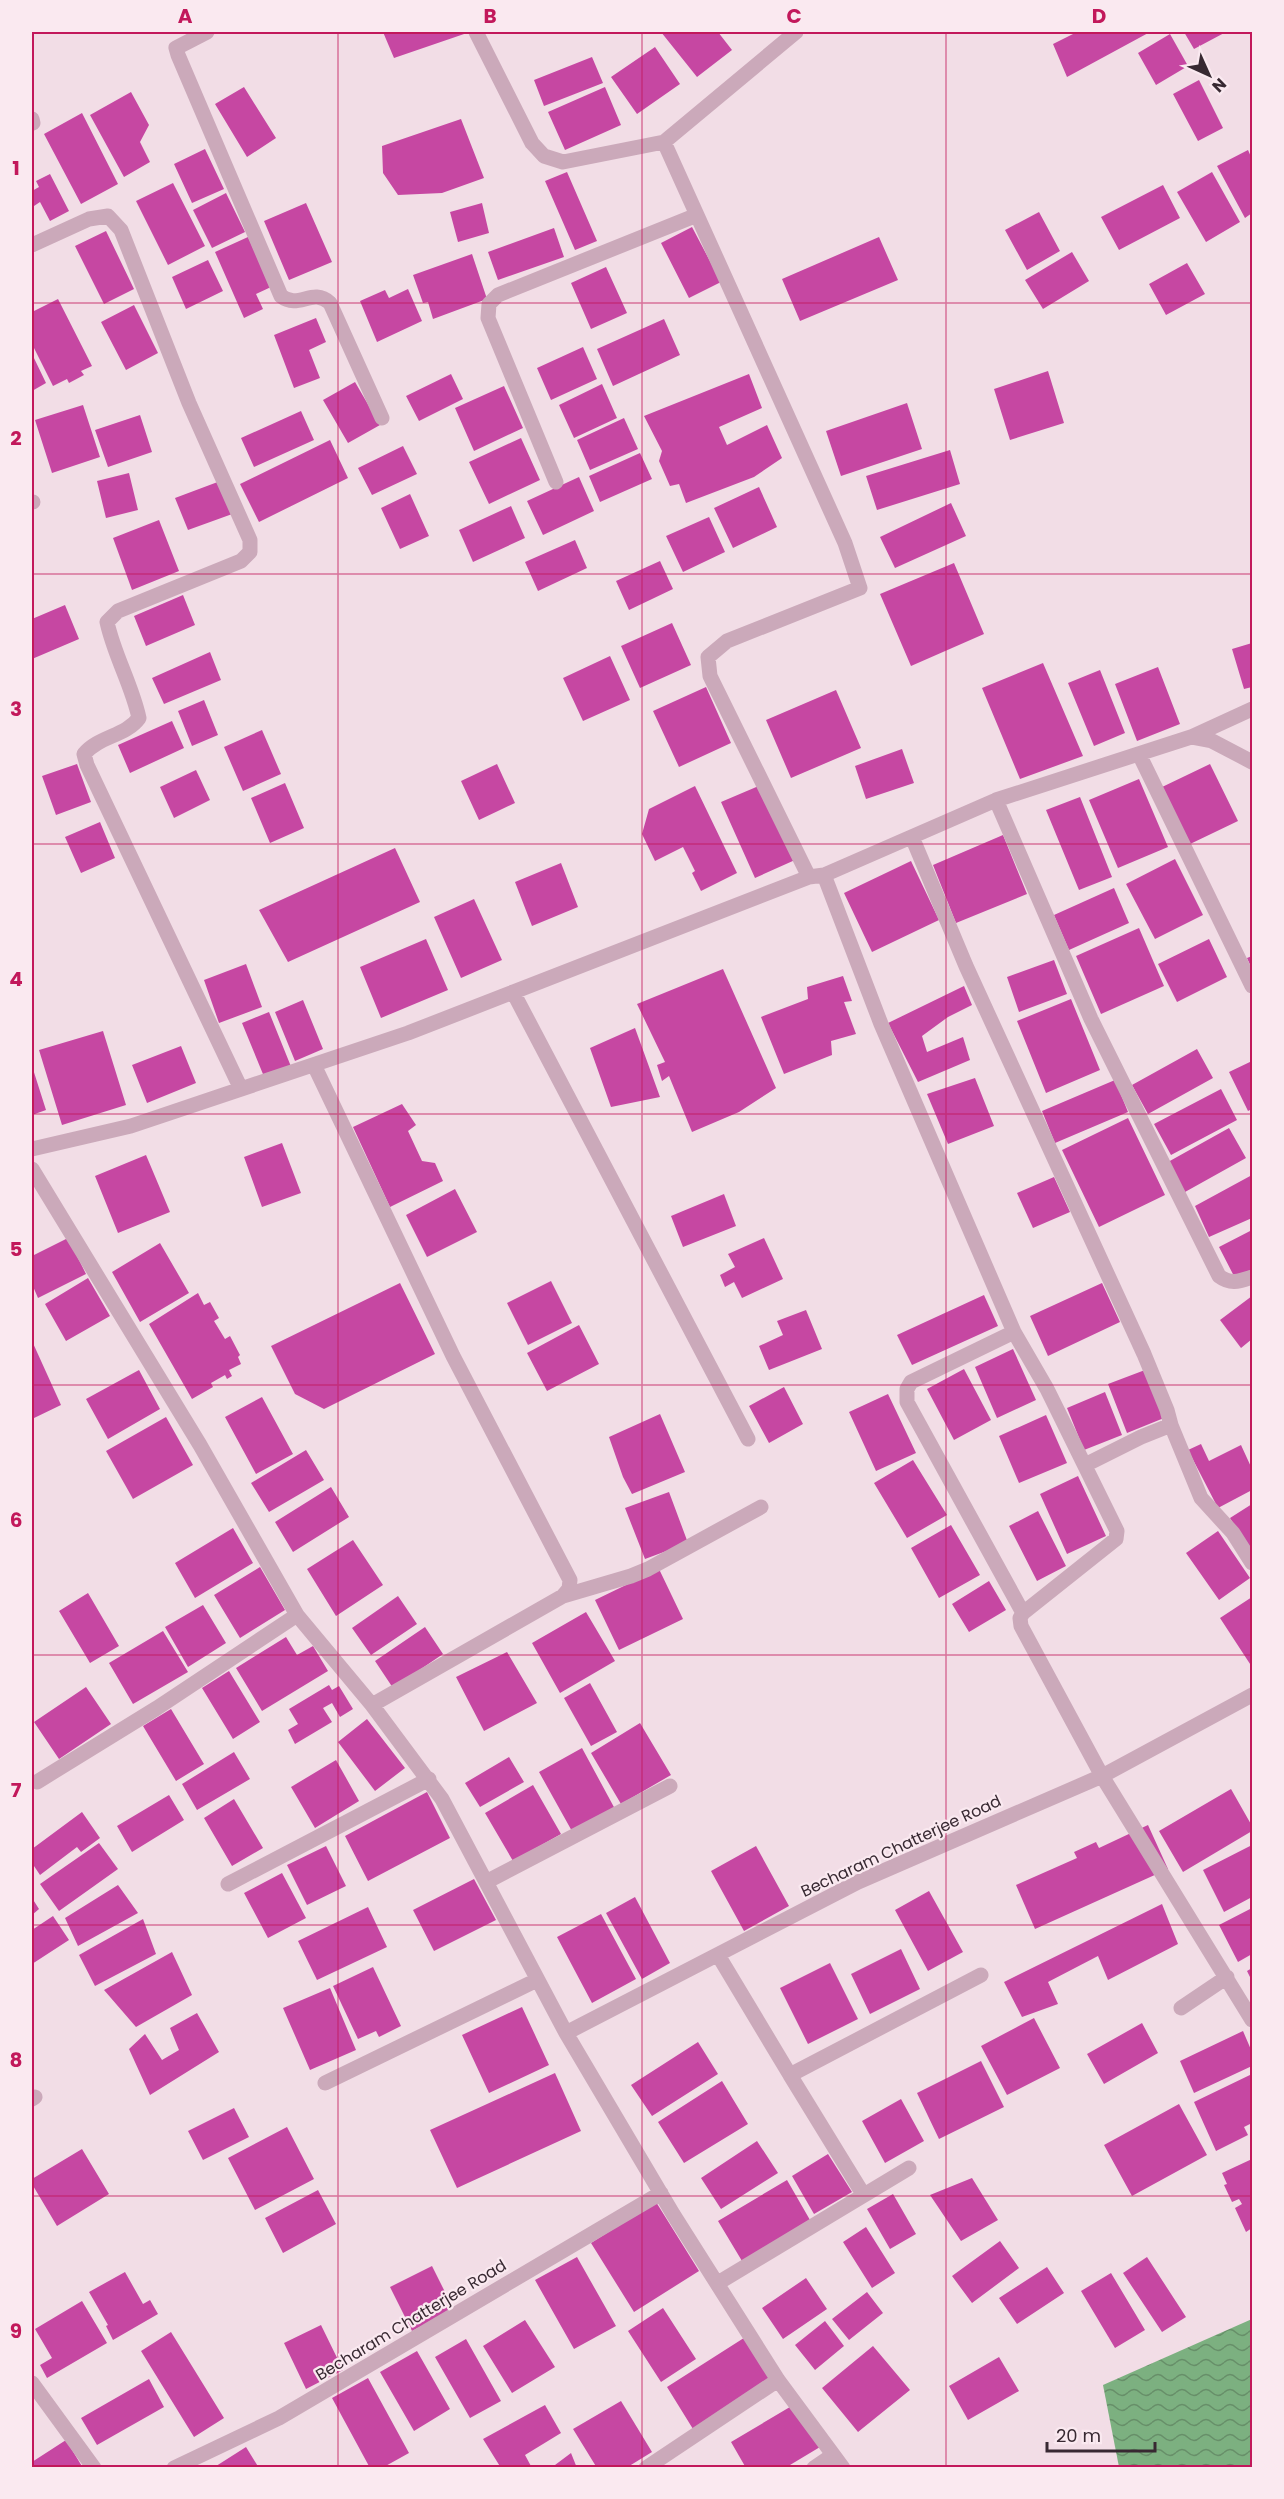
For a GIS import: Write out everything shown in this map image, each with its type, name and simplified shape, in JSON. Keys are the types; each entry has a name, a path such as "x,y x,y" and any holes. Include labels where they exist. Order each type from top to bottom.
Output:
{"street":[{"path":"207,32 176,48 178,56 281,296 288,301 316,296 323,297 330,303 382,418"},
{"path":"476,32 532,143 544,156 563,162 664,142 796,32"},
{"path":"664,142 845,543 860,588 727,641 708,657 710,676 816,876 1014,1332 1047,1389 1118,1536 1023,1612 1020,1618 1021,1626 1102,1776 1252,2020"},
{"path":"556,482 488,318 489,304 498,295 697,215"},
{"path":"32,245 89,219 108,216 121,230 189,403 250,540 250,552 241,561 118,611 107,622 110,638 139,718 134,726 91,745 84,754 87,765 241,1089"},
{"path":"32,1149 131,1126 408,1033 816,876 996,800 1191,737 1252,709"},
{"path":"1191,737 1212,741 1252,762"},
{"path":"1139,754 1252,986"},
{"path":"996,800 1091,1019 1219,1276 1227,1282 1252,1277"},
{"path":"912,837 966,966 1144,1354 1201,1498 1233,1533 1252,1563"},
{"path":"513,992 748,1439"},
{"path":"314,1065 453,1356 570,1580 569,1588 563,1596"},
{"path":"32,1169 200,1445 297,1615 372,1705 429,1779 442,1800 566,2033 673,2214 778,2380 838,2461 814,2468"},
{"path":"1014,1332 911,1382 907,1389 907,1402 1023,1612"},
{"path":"1085,1465 1171,1425"},
{"path":"372,1705 563,1596 648,1569 761,1507"},
{"path":"37,1782 157,1708 297,1615"},
{"name":"Becharam Chatterjee Road","path":"566,2033 858,1882 1102,1776 1252,1695"},
{"path":"228,1884 429,1779"},
{"path":"486,1882 670,1786"},
{"path":"718,1955 863,2194"},
{"path":"790,2075 981,1975"},
{"path":"1181,2008 1227,1977"},
{"path":"325,2083 537,1980"},
{"path":"718,2283 909,2168"},
{"name":"Becharam Chatterjee Road","path":"174,2468 279,2418 661,2193"},
{"path":"646,2468 778,2380"},
{"path":"32,2383 94,2468"}],"water":[{"path":"1252,2319 1252,2467 1119,2467 1103,2385"}],"building":[{"path":"383,32 466,32 467,33 394,58"},
{"path":"661,32 718,32 732,50 697,77"},
{"path":"1077,32 1150,32 1067,77 1053,44"},
{"path":"1184,32 1226,32 1194,49"},
{"path":"1170,34 1188,66 1156,85 1138,53"},
{"path":"655,47 680,84 637,114 611,77"},
{"path":"592,57 603,83 544,106 534,80"},
{"path":"1199,80 1223,128 1198,141 1173,94"},
{"path":"244,87 276,138 247,157 215,104"},
{"path":"605,87 621,125 565,150 548,112"},
{"path":"131,92 149,125 140,142 150,162 124,177 90,115"},
{"path":"82,113 118,184 81,204 44,134"},
{"path":"461,119 484,178 442,193 398,195 383,173 382,146"},
{"path":"205,149 224,189 192,203 174,164"},
{"path":"1248,150 1252,159 1252,213 1245,218 1217,166"},
{"path":"567,172 597,241 575,250 545,181"},
{"path":"1212,172 1240,222 1206,242 1177,192"},
{"path":"50,174 69,211 50,221 40,202 34,206 32,191 39,187 36,181"},
{"path":"173,183 205,246 168,265 136,201"},
{"path":"1163,185 1180,218 1119,250 1101,217"},
{"path":"226,193 245,232 212,248 193,210"},
{"path":"306,203 332,262 289,280 264,221"},
{"path":"482,203 489,233 458,242 450,212"},
{"path":"1039,212 1060,251 1027,270 1005,230"},
{"path":"692,227 721,282 689,298 661,243"},
{"path":"554,228 564,257 498,280 488,252"},
{"path":"106,231 134,289 104,304 75,246"},
{"path":"248,237 271,287 256,294 263,309 244,318 215,252"},
{"path":"879,237 898,280 800,321 782,279"},
{"path":"1072,252 1089,281 1043,309 1025,280"},
{"path":"472,254 487,299 433,319 428,302 423,303 413,275"},
{"path":"208,260 223,291 186,309 172,277"},
{"path":"1187,263 1205,294 1166,315 1149,284"},
{"path":"606,267 627,313 591,329 571,283"},
{"path":"408,289 422,321 377,342 360,301 385,290 389,298"},
{"path":"58,299 92,366 81,371 84,375 69,383 67,379 53,386 32,344 32,312"},
{"path":"134,305 158,353 126,370 101,322"},
{"path":"316,318 326,342 309,350 320,378 294,388 274,335"},
{"path":"664,319 680,355 613,386 597,349"},
{"path":"583,347 597,379 551,400 537,368"},
{"path":"32,354 46,383 32,391"},
{"path":"1048,371 1064,423 1010,440 994,389"},
{"path":"451,374 463,399 419,421 406,396"},
{"path":"749,374 762,408 719,427 727,445 767,425 782,458 754,477 686,503 679,484 670,486 659,461 662,451 644,416"},
{"path":"355,382 380,425 348,443 323,400"},
{"path":"602,384 617,418 574,438 559,405"},
{"path":"504,386 523,428 474,451 455,408"},
{"path":"907,403 922,449 841,476 826,431"},
{"path":"83,405 100,457 52,473 35,420"},
{"path":"301,411 314,440 254,467 241,438"},
{"path":"140,415 152,452 108,467 95,430"},
{"path":"624,418 638,449 590,470 577,440"},
{"path":"521,438 540,480 489,504 469,462"},
{"path":"330,440 348,478 259,522 240,484"},
{"path":"403,446 417,474 372,495 358,468"},
{"path":"950,450 960,484 877,510 866,476"},
{"path":"640,453 652,479 600,502 589,476"},
{"path":"129,473 138,510 106,518 97,481"},
{"path":"579,477 594,511 543,535 527,501"},
{"path":"223,480 235,513 188,530 175,498"},
{"path":"759,487 777,527 733,548 714,508"},
{"path":"410,494 429,536 400,549 381,508"},
{"path":"951,503 966,536 895,568 880,537"},
{"path":"511,506 525,538 473,562 459,530"},
{"path":"709,517 725,552 683,572 666,536"},
{"path":"159,520 179,571 132,590 113,538"},
{"path":"575,540 587,568 538,591 525,562"},
{"path":"660,561 673,589 629,610 616,581"},
{"path":"954,563 984,634 911,666 880,594"},
{"path":"183,595 195,625 146,646 134,616"},
{"path":"65,605 79,639 32,659 32,619"},
{"path":"672,623 691,665 640,688 621,646"},
{"path":"1252,643 1252,687 1244,689 1232,649"},
{"path":"210,652 221,680 164,704 152,678"},
{"path":"610,656 630,700 583,721 563,678"},
{"path":"1043,663 1083,756 1020,779 982,688"},
{"path":"1158,667 1180,724 1137,741 1115,684"},
{"path":"1100,670 1125,733 1094,746 1068,683"},
{"path":"706,687 731,743 679,767 653,711"},
{"path":"836,690 861,748 791,778 766,720"},
{"path":"204,700 218,735 192,746 178,711"},
{"path":"172,721 184,748 130,773 118,745"},
{"path":"262,730 281,774 243,791 224,747"},
{"path":"902,749 914,783 866,799 855,766"},
{"path":"77,764 91,802 56,815 42,776"},
{"path":"497,764 515,803 479,820 461,781"},
{"path":"1210,764 1238,821 1188,845 1160,788"},
{"path":"196,770 210,800 174,818 160,787"},
{"path":"1139,779 1168,847 1118,868 1089,800"},
{"path":"285,783 304,828 270,843 251,798"},
{"path":"761,785 795,860 755,878 721,802"},
{"path":"695,786 737,873 701,891 692,873 695,871 683,847 655,861 642,834 649,809"},
{"path":"1080,797 1112,877 1079,890 1046,810"},
{"path":"100,822 115,858 81,873 65,837"},
{"path":"1003,835 1027,894 956,923 933,865"},
{"path":"395,848 420,902 288,962 259,910"},
{"path":"1175,859 1203,915 1155,939 1126,884"},
{"path":"911,861 939,920 872,952 844,893"},
{"path":"561,863 578,907 532,926 515,882"},
{"path":"1114,888 1129,923 1069,950 1054,915"},
{"path":"474,899 502,960 461,978 434,917"},
{"path":"1139,928 1164,986 1101,1014 1076,956"},
{"path":"426,939 448,990 381,1018 360,967"},
{"path":"1209,939 1227,977 1177,1002 1158,964"},
{"path":"1252,956 1252,969 1247,958"},
{"path":"1054,960 1067,994 1019,1012 1007,977"},
{"path":"246,964 262,1007 219,1023 204,980"},
{"path":"723,969 776,1088 739,1112 692,1132 669,1076 662,1081 657,1065 665,1062 637,1004"},
{"path":"843,976 852,1001 844,1002 856,1034 831,1041 832,1055 784,1074 761,1017 808,999 807,987"},
{"path":"964,986 972,1005 948,1017 922,1036 927,1052 963,1037 970,1060 918,1082 888,1023"},
{"path":"1071,999 1100,1070 1046,1093 1017,1021"},
{"path":"303,1000 323,1049 295,1061 275,1012"},
{"path":"269,1012 292,1069 265,1079 242,1023"},
{"path":"635,1028 660,1097 611,1107 590,1048"},
{"path":"103,1031 126,1105 62,1125 39,1050"},
{"path":"181,1046 196,1083 147,1103 132,1065"},
{"path":"1197,1049 1213,1078 1148,1114 1132,1085"},
{"path":"1252,1061 1252,1109 1248,1111 1229,1072"},
{"path":"32,1066 46,1110 32,1115"},
{"path":"975,1078 994,1126 948,1144 927,1094"},
{"path":"1115,1080 1128,1112 1055,1143 1042,1111"},
{"path":"1221,1089 1237,1120 1171,1155 1154,1124"},
{"path":"402,1104 416,1125 408,1131 422,1161 435,1163 443,1181 390,1207 353,1127"},
{"path":"1128,1118 1165,1195 1099,1227 1062,1150"},
{"path":"1229,1128 1246,1158 1185,1192 1168,1162"},
{"path":"282,1143 301,1193 262,1207 244,1157"},
{"path":"146,1155 170,1212 118,1233 95,1176"},
{"path":"1252,1175 1252,1218 1209,1237 1195,1206"},
{"path":"1054,1177 1070,1212 1033,1228 1017,1193"},
{"path":"455,1189 477,1232 427,1257 406,1215"},
{"path":"724,1194 736,1226 683,1247 671,1216"},
{"path":"1252,1230 1252,1271 1236,1280 1219,1247"},
{"path":"68,1238 86,1274 38,1298 32,1284 32,1256"},
{"path":"764,1238 783,1279 742,1298 734,1282 725,1287 720,1275 735,1267 728,1254"},
{"path":"160,1243 189,1293 140,1322 112,1272"},
{"path":"88,1278 110,1316 66,1341 45,1304"},
{"path":"551,1281 572,1323 528,1345 507,1303"},
{"path":"400,1283 435,1354 324,1409 295,1394 271,1346"},
{"path":"1102,1283 1120,1322 1048,1356 1030,1316"},
{"path":"198,1293 204,1305 210,1302 219,1318 214,1321 225,1339 230,1336 240,1355 238,1357 241,1364 229,1370 232,1376 227,1379 225,1375 211,1383 213,1387 192,1399 149,1324"},
{"path":"984,1295 998,1326 912,1365 897,1335"},
{"path":"1252,1296 1252,1339 1241,1348 1220,1320"},
{"path":"806,1310 822,1349 769,1370 759,1346 783,1335 777,1321"},
{"path":"579,1325 599,1364 547,1391 527,1353"},
{"path":"32,1341 61,1405 32,1419"},
{"path":"1013,1349 1036,1400 997,1418 975,1367"},
{"path":"964,1369 991,1420 954,1440 927,1389"},
{"path":"139,1370 160,1409 108,1439 86,1399"},
{"path":"1145,1370 1164,1418 1127,1433 1108,1384"},
{"path":"784,1387 803,1424 769,1443 749,1406"},
{"path":"1105,1392 1122,1435 1084,1450 1067,1408"},
{"path":"888,1394 916,1453 876,1471 849,1412"},
{"path":"262,1397 293,1454 256,1474 225,1417"},
{"path":"660,1414 685,1472 632,1494 623,1477 609,1437"},
{"path":"1046,1415 1067,1463 1019,1483 999,1436"},
{"path":"166,1417 193,1465 133,1499 106,1451"},
{"path":"1201,1444 1209,1461 1241,1445 1252,1469 1252,1490 1218,1508 1188,1450"},
{"path":"306,1450 324,1480 269,1512 251,1483"},
{"path":"913,1460 947,1515 907,1538 874,1483"},
{"path":"1078,1476 1106,1536 1067,1554 1040,1494"},
{"path":"331,1487 349,1517 293,1552 275,1522"},
{"path":"669,1492 688,1543 645,1559 625,1508"},
{"path":"1252,1504 1252,1554 1230,1518"},
{"path":"1038,1511 1066,1566 1037,1581 1009,1526"},
{"path":"951,1525 980,1575 939,1598 911,1548"},
{"path":"233,1528 253,1563 195,1598 175,1563"},
{"path":"1218,1531 1250,1578 1219,1600 1186,1553"},
{"path":"353,1540 383,1585 336,1616 307,1569"},
{"path":"260,1567 285,1610 240,1638 214,1595"},
{"path":"659,1569 683,1619 619,1650 595,1600"},
{"path":"989,1581 1006,1610 969,1632 952,1604"},
{"path":"88,1593 119,1646 90,1663 59,1611"},
{"path":"398,1596 417,1624 371,1655 352,1628"},
{"path":"1252,1597 1252,1667 1220,1618"},
{"path":"203,1605 226,1643 188,1667 165,1627"},
{"path":"586,1612 615,1661 560,1693 532,1643"},
{"path":"425,1627 443,1654 393,1688 375,1661"},
{"path":"163,1631 188,1672 133,1704 109,1663"},
{"path":"286,1637 297,1655 313,1646 328,1671 262,1711 236,1668"},
{"path":"507,1652 537,1703 484,1731 456,1677"},
{"path":"229,1671 260,1722 233,1739 202,1688"},
{"path":"590,1683 617,1732 591,1746 564,1698"},
{"path":"329,1685 332,1690 339,1686 353,1709 340,1717 332,1703 323,1708 332,1722 295,1744 288,1730 298,1724 289,1709"},
{"path":"86,1687 111,1724 59,1759 34,1722"},
{"path":"171,1709 204,1764 176,1781 143,1726"},
{"path":"367,1719 405,1768 375,1791 338,1742"},
{"path":"640,1723 671,1775 621,1804 591,1753"},
{"path":"582,1748 615,1809 573,1833 539,1772"},
{"path":"234,1752 250,1779 197,1810 182,1784"},
{"path":"509,1757 524,1782 480,1807 465,1783"},
{"path":"336,1760 359,1801 315,1828 291,1787"},
{"path":"533,1785 561,1834 513,1861 485,1813"},
{"path":"1231,1789 1252,1826 1252,1831 1183,1872 1159,1831"},
{"path":"427,1792 450,1838 368,1881 345,1836"},
{"path":"169,1795 184,1820 132,1852 117,1826"},
{"path":"234,1799 263,1848 232,1866 204,1818"},
{"path":"82,1812 100,1838 81,1852 77,1847 40,1875 32,1863 32,1849"},
{"path":"1148,1825 1168,1869 1035,1929 1016,1885 1077,1858 1074,1852 1096,1842 1099,1848"},
{"path":"99,1843 118,1869 59,1911 40,1884"},
{"path":"1252,1845 1252,1897 1224,1912 1203,1870"},
{"path":"326,1846 346,1886 307,1905 287,1865"},
{"path":"756,1846 789,1906 744,1931 711,1871"},
{"path":"282,1873 306,1918 268,1938 244,1893"},
{"path":"474,1879 496,1920 434,1951 413,1910"},
{"path":"118,1885 138,1913 78,1946 65,1918"},
{"path":"929,1891 963,1952 928,1971 895,1910"},
{"path":"635,1897 670,1963 642,1979 606,1913"},
{"path":"32,1898 39,1909 32,1915"},
{"path":"1162,1904 1178,1944 1108,1980 1098,1956 1048,1982 1058,2004 1022,2017 1004,1982"},
{"path":"368,1907 387,1947 317,1980 298,1941"},
{"path":"1252,1908 1252,1954 1238,1962 1219,1925"},
{"path":"601,1914 636,1979 592,2003 557,1937"},
{"path":"53,1916 69,1940 32,1964 32,1930"},
{"path":"143,1919 156,1954 95,1986 79,1955"},
{"path":"901,1949 920,1989 870,2014 851,1974"},
{"path":"172,1952 192,1995 136,2027 104,1990"},
{"path":"830,1963 858,2019 808,2044 780,1988"},
{"path":"373,1967 401,2026 379,2037 376,2031 358,2039 333,1986"},
{"path":"1252,1968 1252,1981 1247,1971"},
{"path":"330,1988 356,2050 310,2070 283,2008"},
{"path":"522,2007 549,2065 489,2093 462,2035"},
{"path":"197,2013 219,2052 150,2095 129,2049 145,2034 162,2060 179,2050 170,2028"},
{"path":"1034,2018 1060,2068 1007,2095 981,2046"},
{"path":"1142,2023 1158,2053 1104,2084 1087,2054"},
{"path":"1243,2031 1252,2052 1252,2066 1194,2093 1180,2061"},
{"path":"698,2042 718,2074 652,2116 631,2085"},
{"path":"981,2061 1004,2107 939,2139 917,2093"},
{"path":"555,2073 581,2131 457,2188 430,2130"},
{"path":"1252,2074 1252,2123 1244,2127 1248,2135 1216,2151 1194,2102"},
{"path":"722,2081 748,2124 684,2163 658,2122"},
{"path":"901,2099 924,2141 885,2163 862,2121"},
{"path":"1179,2104 1207,2155 1132,2196 1104,2145"},
{"path":"234,2108 249,2137 203,2160 188,2131"},
{"path":"287,2127 314,2179 255,2210 228,2158"},
{"path":"757,2141 778,2173 721,2209 701,2178"},
{"path":"82,2149 109,2194 57,2226 32,2184 32,2179"},
{"path":"828,2154 852,2192 814,2214 792,2176"},
{"path":"1252,2159 1252,2228 1246,2232 1235,2208 1242,2204 1239,2199 1232,2202 1224,2185 1227,2184 1222,2173"},
{"path":"972,2178 998,2220 961,2241 930,2195"},
{"path":"787,2180 810,2220 742,2261 718,2221"},
{"path":"318,2190 336,2224 283,2253 265,2218"},
{"path":"893,2194 916,2234 890,2249 867,2209"},
{"path":"656,2202 699,2271 634,2312 591,2243"},
{"path":"866,2227 895,2273 872,2288 843,2242"},
{"path":"1000,2241 1019,2268 972,2303 952,2276"},
{"path":"577,2257 616,2326 574,2349 535,2280"},
{"path":"1147,2257 1186,2317 1162,2332 1123,2273"},
{"path":"432,2266 454,2310 412,2331 390,2287"},
{"path":"1047,2267 1064,2293 1017,2324 999,2298"},
{"path":"125,2272 143,2304 150,2300 158,2314 113,2340 106,2326 108,2325 89,2292"},
{"path":"1111,2273 1145,2330 1115,2348 1081,2291"},
{"path":"806,2278 827,2309 783,2339 762,2308"},
{"path":"867,2292 883,2313 849,2340 832,2319"},
{"path":"82,2301 107,2343 47,2378 40,2365 52,2358 35,2329"},
{"path":"663,2308 696,2359 661,2382 628,2331"},
{"path":"525,2320 555,2367 512,2393 483,2346"},
{"path":"825,2321 844,2346 815,2370 795,2345"},
{"path":"321,2325 343,2370 306,2389 284,2343"},
{"path":"171,2332 224,2418 194,2437 141,2351"},
{"path":"747,2336 773,2377 693,2429 667,2387"},
{"path":"466,2339 501,2401 470,2418 435,2357"},
{"path":"873,2346 910,2390 858,2432 822,2388"},
{"path":"417,2351 450,2409 414,2431 380,2372"},
{"path":"999,2357 1019,2391 968,2420 949,2386"},
{"path":"368,2378 409,2453 382,2468 370,2468 332,2398"},
{"path":"149,2379 164,2407 97,2445 81,2418"},
{"path":"621,2401 652,2452 626,2468 597,2468 573,2429"},
{"path":"795,2404 820,2447 785,2468 746,2468 731,2442"},
{"path":"545,2405 561,2433 525,2455 532,2468 501,2468 483,2439"},
{"path":"66,2440 83,2468 32,2468 32,2462"},
{"path":"246,2447 259,2468 213,2468"},
{"path":"571,2453 577,2468 551,2468"}]}
